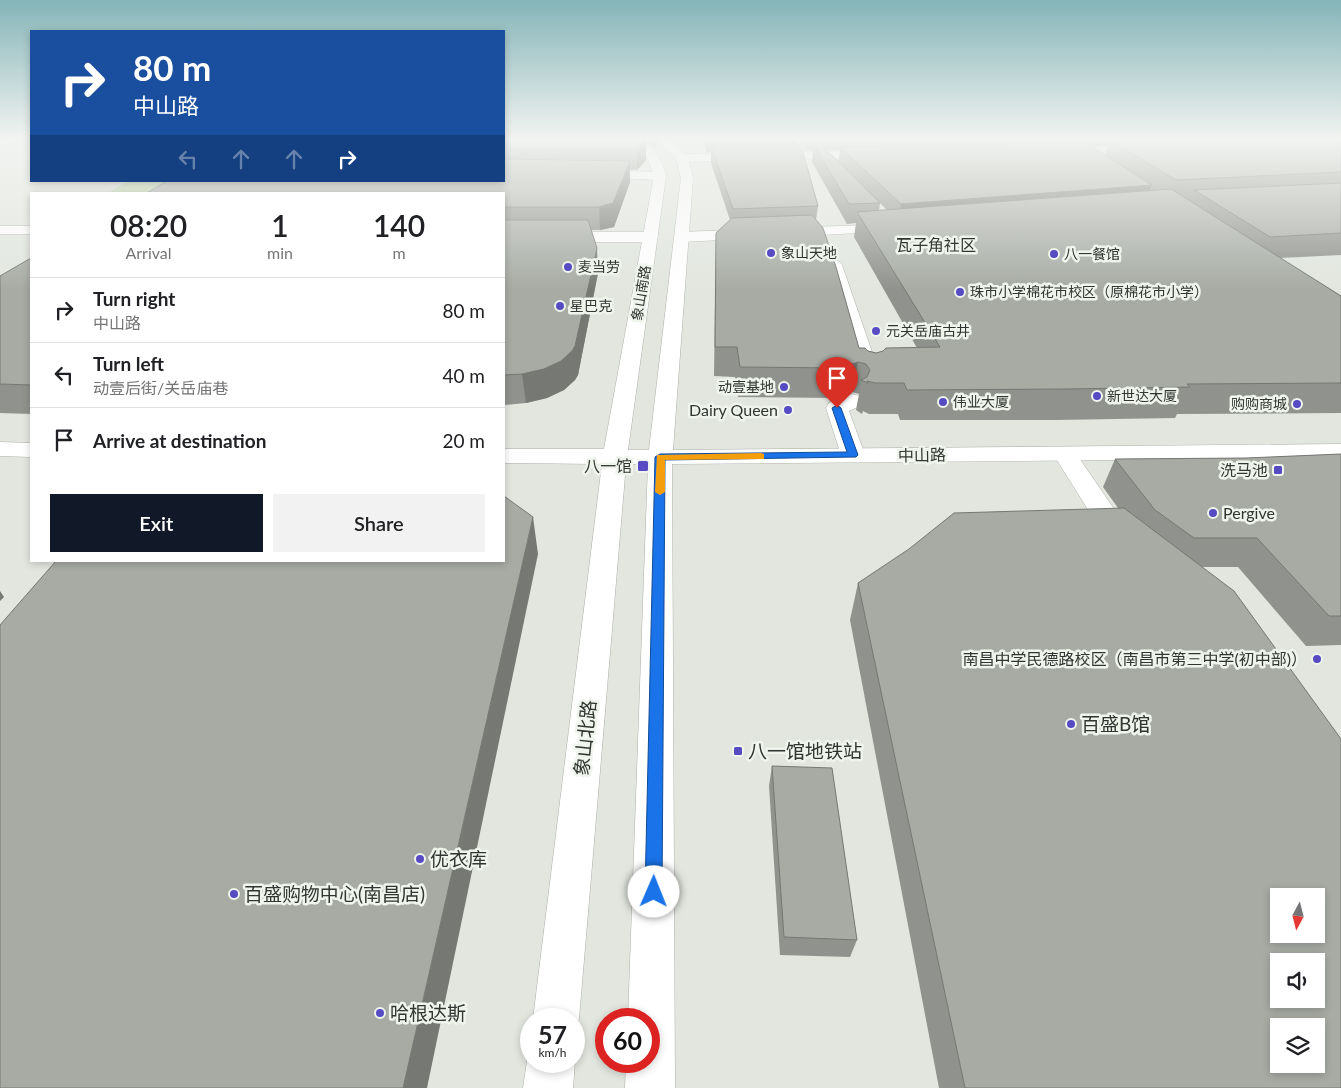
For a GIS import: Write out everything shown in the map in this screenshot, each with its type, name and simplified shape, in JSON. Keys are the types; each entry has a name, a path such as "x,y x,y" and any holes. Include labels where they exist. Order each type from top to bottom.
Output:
{"main road":[{"name":"象山南路","path":"615,457 658,189"},
{"path":"650,1088 660,457 686,189"},
{"path":"682,237 823,243 898,227 879,214"},
{"path":"0,230 30,230"},
{"path":"505,237 650,237"},
{"path":"823,243 870,375"},
{"path":"852,401 837,408 853,455"},
{"path":"0,449 30,450"},
{"name":"中山路","path":"505,456 660,457 1341,451"},
{"path":"1064,454 1118,538 1141,556"},
{"name":"象山北路","path":"557,1008 615,457"},
{"path":"548,1088 550,1073"}],"green space":[{"path":"115,189 164,189 159,192 110,192"}],"building":[{"path":"154,189 619,189 613,203 599,207 505,207 505,192 148,192"},
{"path":"726,189 813,189 818,206 733,209"},
{"path":"840,189 866,189 880,203 849,204"},
{"path":"885,189 1102,189 901,204"},
{"path":"1171,189 1341,296 1341,383 1187,384 1190,387 1067,389 907,390 904,383 875,383 867,381 868,383 861,380 867,377 870,370 866,364 858,362 841,368 740,367 737,347 715,347 716,233 732,218 812,215 823,228 859,348 865,348 876,353 886,348 940,347 857,212"},
{"path":"1341,189 1341,233 1270,237 1194,190"},
{"path":"505,220 588,220 597,248 575,346 561,361 544,369 522,374 505,375"},
{"path":"30,259 30,385 0,384 0,276"},
{"path":"1341,454 1341,616 1329,616 1257,538 1194,538 1155,510 1115,459 1246,458"},
{"name":"百盛购物中心(南昌店)","path":"505,497 533,517 403,1088 0,1088 0,625 55,562 505,562"},
{"name":"百盛B馆","path":"1124,508 1234,591 1341,739 1341,1088 965,1088 858,583 909,549 954,513"},
{"path":"772,766 832,768 857,940 784,937"}],"slow traffic":[{"path":"660,492 660,457 761,456"}],"place":[{"name":"象山天地","path":"771,253"},
{"name":"八一餐馆","path":"1054,254"},
{"name":"麦当劳","path":"568,267"},
{"name":"珠市小学棉花市校区（原棉花市小学）","path":"960,292"},
{"name":"星巴克","path":"560,306"},
{"name":"元关岳庙古井","path":"876,331"},
{"name":"动壹基地","path":"784,387"},
{"name":"新世达大厦","path":"1097,396"},
{"name":"伟业大厦","path":"943,402"},
{"name":"购购商城","path":"1297,404"},
{"name":"Dairy Queen","path":"788,410"},
{"name":"八一馆","path":"643,466"},
{"name":"洗马池","path":"1278,470"},
{"name":"Pergive","path":"1213,513"},
{"name":"南昌中学民德路校区（南昌市第三中学(初中部)）","path":"1317,659"},
{"name":"百盛B馆","path":"1071,724"},
{"name":"八一馆地铁站","path":"738,751"},
{"name":"优衣库","path":"420,859"},
{"name":"百盛购物中心(南昌店)","path":"234,894"},
{"name":"哈根达斯","path":"380,1013"}],"district":[{"name":"瓦子角社区","path":"936,245"}],"route":[{"path":"654,892 660,457 853,455 837,408"}]}
